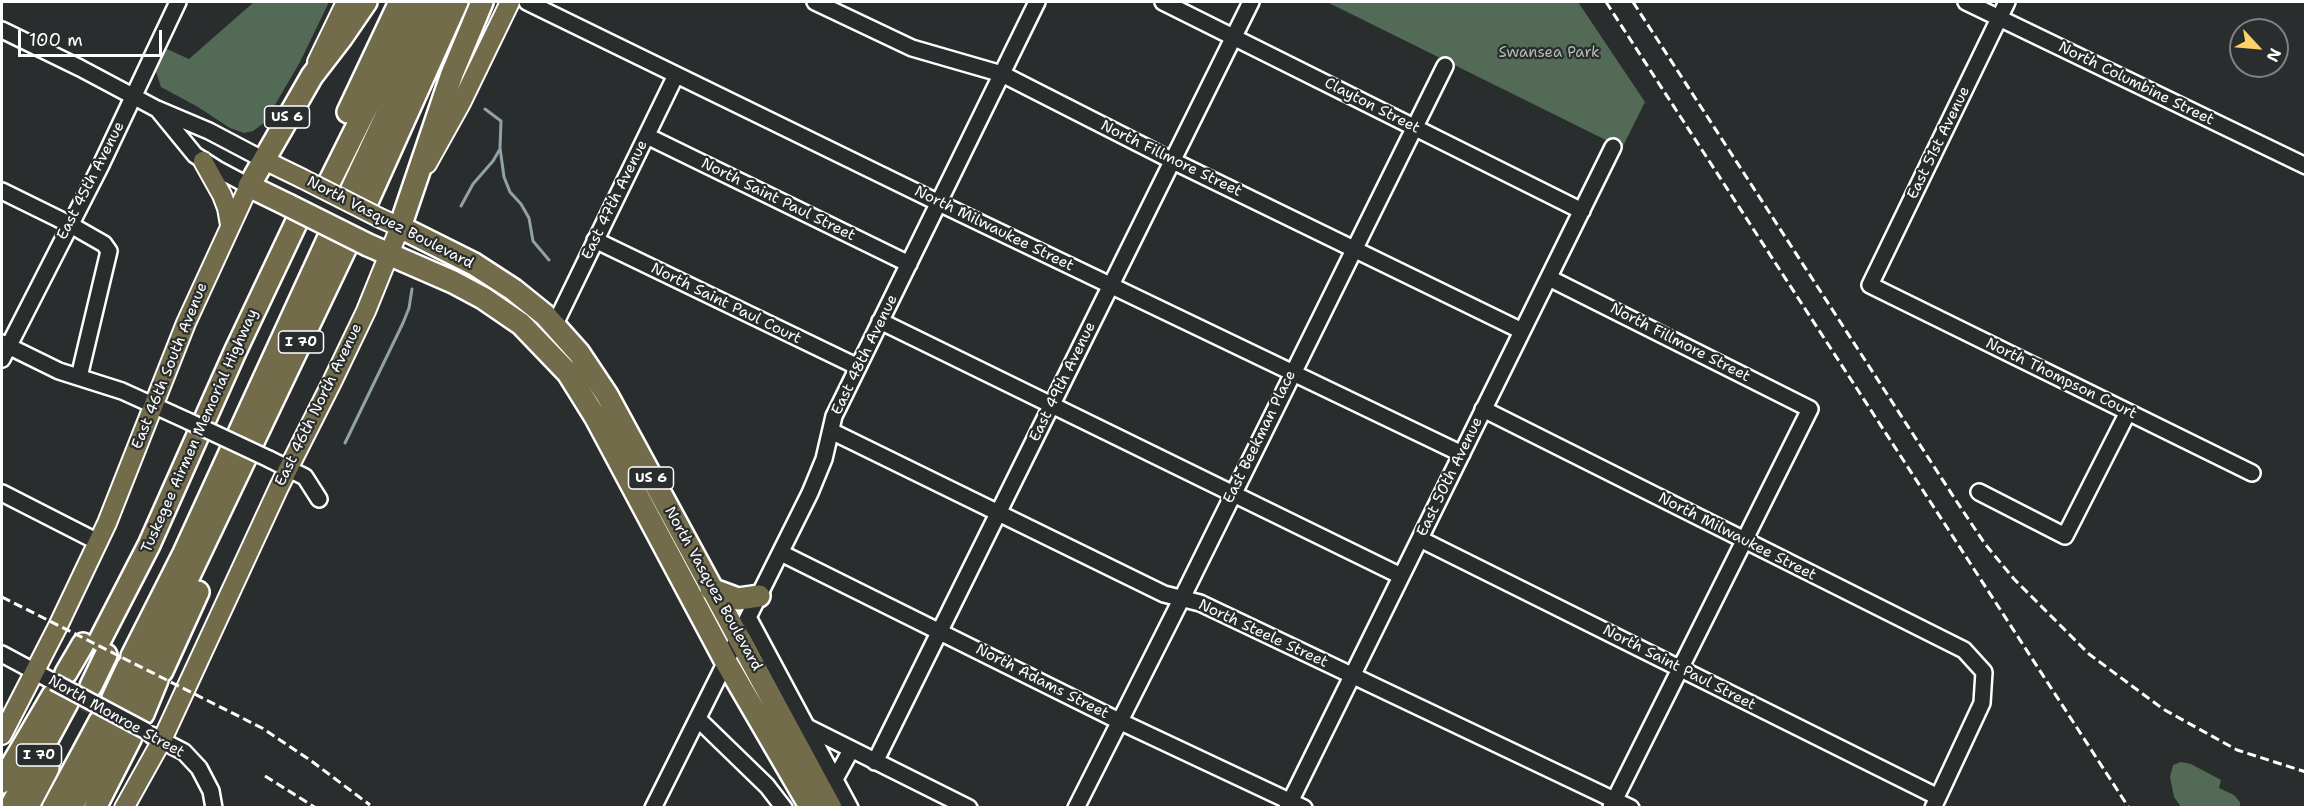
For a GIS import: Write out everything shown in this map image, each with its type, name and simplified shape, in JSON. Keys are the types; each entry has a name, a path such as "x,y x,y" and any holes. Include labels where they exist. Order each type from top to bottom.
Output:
{"highway":[{"name":"US 6","path":"312,76 366,2"},
{"path":"316,178 400,2"},
{"path":"316,178 419,2"},
{"path":"439,2 359,196 457,2"},
{"path":"415,187 450,82 482,2"},
{"name":"East 46th South Avenue","path":"249,186 312,76"},
{"name":"North Vasquez Boulevard","path":"249,186 298,218 368,245 453,282 483,298 521,324 557,360 578,388 596,418 726,662 811,807"},
{"name":"East 46th North Avenue","path":"400,227 415,187"},
{"path":"97,645 207,445 298,218"},
{"name":"Tuskegee Airmen Memorial Highway","path":"10,807 70,690 97,645 149,545 298,218"},
{"name":"North Vasquez Boulevard","path":"400,227 495,277 535,305 555,324 579,353 598,379 739,638 828,785 831,807"},
{"name":"I 70","path":"338,241 223,507 213,557 145,668 184,553 338,241"},
{"path":"711,589 738,599 759,596"},
{"path":"95,807 145,668"},
{"path":"71,807 125,719 145,668"},
{"path":"2,782 70,690"},
{"path":"27,807 70,690"},
{"path":"53,807 125,719"}],"main road":[{"name":"East 46th South Avenue","path":"312,76 330,31 346,2"},
{"name":"East 46th North Avenue","path":"415,187 461,103 510,2"},
{"name":"North Vasquez Boulevard","path":"264,160 316,178 380,218 400,227"},
{"path":"203,161 228,208 230,225"},
{"name":"East 46th South Avenue","path":"2,735 98,542 124,484 186,323 249,186"},
{"name":"East 46th North Avenue","path":"124,807 162,740 288,467 344,359 400,227"}],"street":[{"name":"East 45th Avenue","path":"4,349 101,165 178,2"},
{"name":"North Milwaukee Street","path":"527,2 1462,454"},
{"name":"North Fillmore Street","path":"815,2 912,48 1002,74 1173,161 1522,331"},
{"name":"East 48th Avenue","path":"653,807 781,553 822,467 835,413 1037,2"},
{"name":"Clayton Street","path":"1162,2 1581,211"},
{"name":"East 49th Avenue","path":"875,762 1251,2"},
{"name":"North Columbine Street","path":"1966,2 2306,166"},
{"name":"East 51st Avenue","path":"1870,285 2007,2"},
{"path":"2,30 264,160"},
{"name":"East Beekman Place","path":"1076,807 1445,66"},
{"name":"East 47th Avenue","path":"555,324 676,75"},
{"path":"158,109 183,142 203,161 249,186"},
{"name":"North Saint Paul Street","path":"647,136 909,264"},
{"name":"East 50th Avenue","path":"1294,805 1352,675 1613,147"},
{"path":"2,191 69,224 104,244 109,251 79,377"},
{"name":"North Saint Paul Court","path":"595,240 858,368"},
{"name":"North Fillmore Street","path":"1549,278 1810,409 1744,541"},
{"name":"North Thompson Court","path":"1870,285 2252,473"},
{"path":"880,321 1401,576"},
{"path":"4,349 59,371 113,387 288,467 305,477 319,499"},
{"name":"North Milwaukee Street","path":"1484,410 1964,650 1984,672 1982,703 1935,802"},
{"path":"1979,492 2065,536 2128,412"},
{"name":"North Steele Street","path":"831,431 1164,594 1200,603 1613,804 1631,807"},
{"path":"2,493 98,542"},
{"name":"North Saint Paul Street","path":"1420,539 1680,669 1935,802"},
{"path":"1613,804 1744,541"},
{"name":"North Adams Street","path":"781,553 1294,805"},
{"path":"748,619 809,728 828,785 850,807"},
{"name":"North Monroe Street","path":"2,654 184,752 206,777 213,802"},
{"path":"698,719 762,781 784,807"},
{"path":"809,728 969,807"},
{"path":"828,785 851,750"}],"green space":[{"path":"254,2 329,2 300,62 265,122 253,131 244,133 230,128 161,87 156,72 167,49 189,59"},
{"name":"Swansea Park","path":"1327,2 1578,2 1645,102 1622,148"},
{"path":"2181,762 2191,764 2221,780 2219,788 2234,795 2240,802 2240,807 2181,807 2174,797 2170,777 2173,765"}],"waterway":[{"path":"485,109 501,121 500,148 504,177 510,192 521,204 529,218 533,241 549,260"},
{"path":"461,206 473,184 500,149"},
{"path":"345,443 403,323 409,308 412,289"}],"tunnel":[{"path":"297,221 318,175"},
{"path":"329,237 351,191"},
{"path":"347,245 368,200"},
{"path":"79,709 91,686"}],"railway":[{"path":"1606,2 2129,808"},
{"path":"1633,2 1955,499 1985,544 2014,579 2089,654 2163,709 2237,750 2306,772"},
{"path":"2,597 262,728 310,760 370,805"},
{"path":"265,776 316,808"}]}
